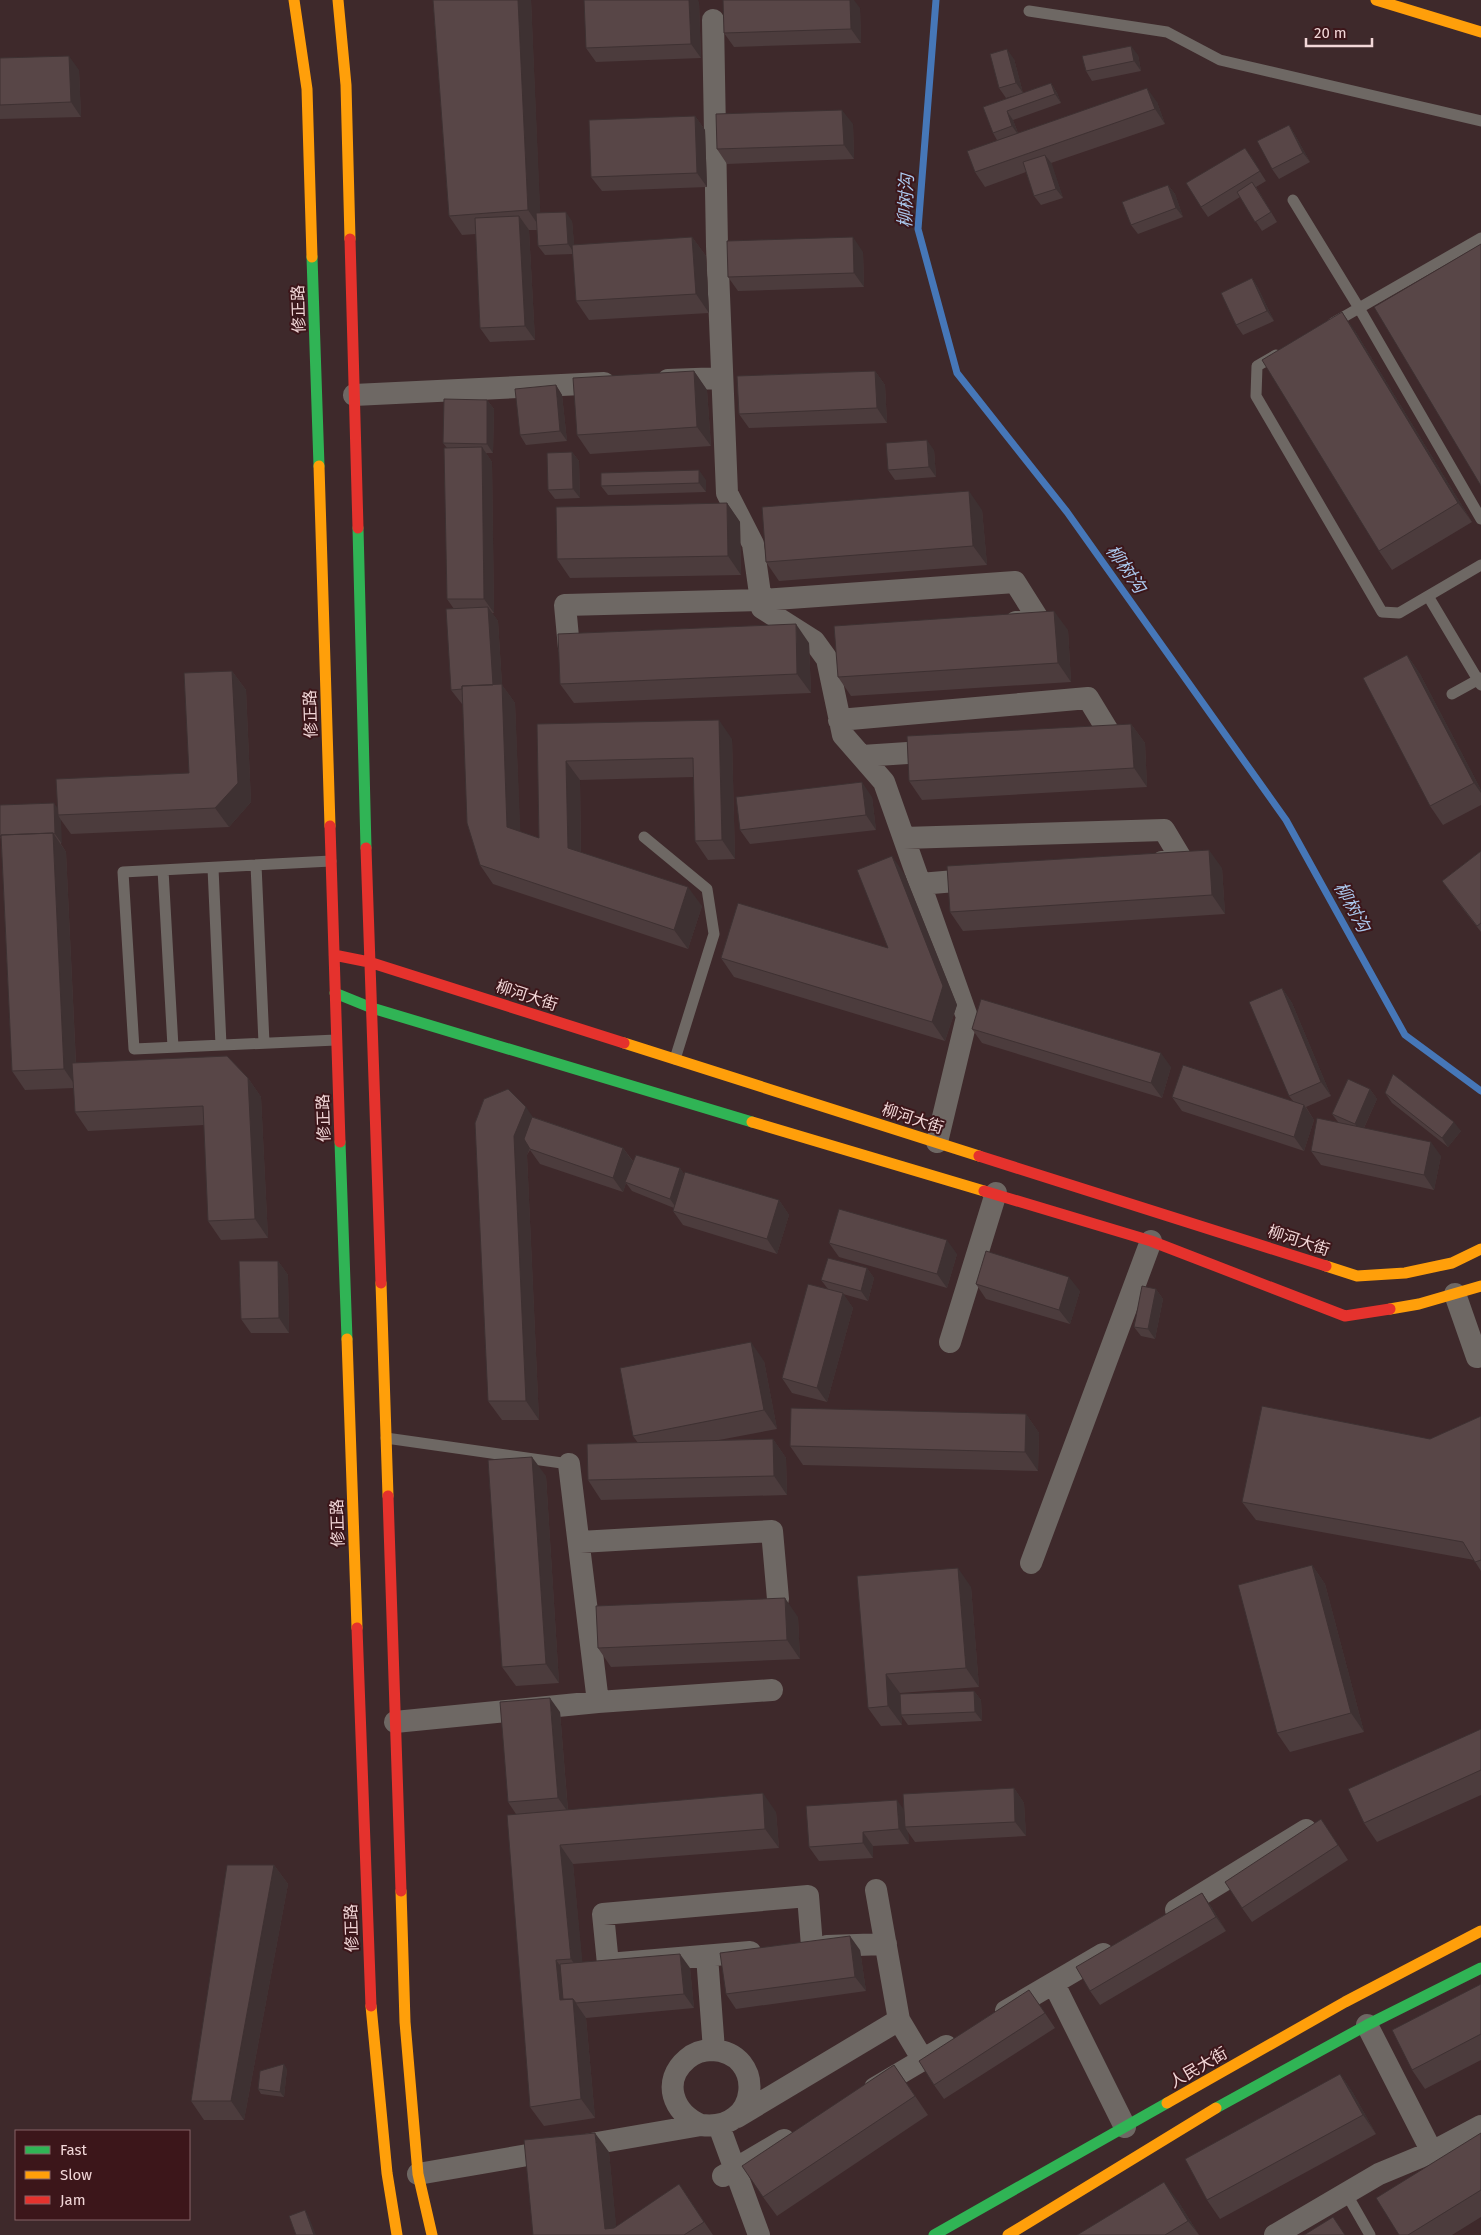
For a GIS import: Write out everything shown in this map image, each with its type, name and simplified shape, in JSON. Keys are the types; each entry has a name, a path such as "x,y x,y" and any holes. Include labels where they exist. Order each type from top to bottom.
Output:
{"main road":[{"name":"修正路","path":"294,0 308,89 336,1040 371,2015 388,2173 397,2235"},
{"path":"338,0 346,85 368,962 372,1008 405,2022 418,2174 432,2235"},
{"path":"1376,0 1481,32"},
{"name":"柳河大街","path":"334,955 368,962 1357,1276 1410,1274 1464,1260 1481,1249"},
{"path":"335,993 372,1008 996,1193 1151,1242 1345,1316 1419,1304 1481,1286"},
{"name":"人民大街","path":"934,2235 1344,2002 1481,1931"},
{"path":"1008,2235 1210,2111 1367,2025 1481,1968"}],"street":[{"path":"712,20 717,246 727,493 752,544 762,608 805,636 827,659 843,735 884,782 967,1017 936,1142"},
{"path":"354,394 722,378"},
{"path":"609,645 569,648 565,605 761,600 1015,582 1038,620 999,624"},
{"path":"768,633 843,638"},
{"path":"839,720 1088,698 1113,739 1084,741"},
{"path":"862,756 958,750"},
{"path":"904,838 1164,830 1182,860 1143,864"},
{"path":"920,884 998,877"},
{"path":"950,1342 996,1193"},
{"path":"1031,1563 1151,1242"},
{"path":"1455,1294 1477,1357"},
{"path":"569,1464 598,1702"},
{"path":"580,1542 772,1531 778,1599"},
{"path":"395,1722 598,1702 772,1690"},
{"path":"1155,1922 1307,1829"},
{"path":"876,1890 900,2020 923,2060"},
{"path":"793,1948 808,1896 603,1914 608,1964 793,1948 886,1944"},
{"path":"988,2022 1121,1943"},
{"path":"707,1956 714,2050"},
{"path":"1054,1984 1125,2127"},
{"path":"418,2174 719,2123 900,2020"},
{"path":"1367,2025 1432,2152"},
{"path":"855,2100 964,2036"},
{"path":"705,2050 714,2050 732,2056 742,2065 749,2078 750,2092 746,2106 719,2123 690,2120 680,2111 674,2100 675,2074 682,2063 692,2055 705,2050"},
{"path":"719,2123 729,2172 760,2235"},
{"path":"1275,2235 1379,2174 1432,2152 1481,2126"},
{"path":"729,2172 803,2129"}],"lane":[{"path":"1029,11 1167,32 1220,60 1481,121"},
{"path":"1293,200 1359,308 1481,519"},
{"path":"1325,327 1481,238"},
{"path":"1283,351 1258,366 1256,396 1382,612 1399,613 1481,565"},
{"path":"1428,596 1480,681 1452,694"},
{"path":"644,837 707,889 714,934 675,1060"},
{"path":"331,861 124,872 134,1049 336,1040"},
{"path":"256,865 264,1043"},
{"path":"213,868 222,1045"},
{"path":"163,870 173,1047"},
{"path":"386,1438 569,1464"},
{"path":"1346,2193 1370,2235"}],"building":[{"path":"433,0 518,0 528,210 449,216"},
{"path":"584,0 689,0 691,44 586,48"},
{"path":"723,0 850,0 851,29 724,33"},
{"path":"1131,46 1134,61 1086,71 1082,56"},
{"path":"1007,49 1016,83 999,88 990,54"},
{"path":"69,56 71,102 0,105 0,58"},
{"path":"1051,83 1055,94 1007,111 1012,126 993,133 983,107"},
{"path":"1147,88 1155,109 975,172 967,151"},
{"path":"842,110 844,145 717,149 716,114"},
{"path":"695,116 697,173 591,177 589,120"},
{"path":"1289,125 1303,153 1272,169 1257,141"},
{"path":"1245,148 1260,171 1201,207 1186,183"},
{"path":"1045,155 1056,189 1034,196 1023,162"},
{"path":"1252,182 1271,212 1255,222 1237,192"},
{"path":"1168,185 1176,208 1131,225 1122,202"},
{"path":"566,212 568,244 538,246 536,213"},
{"path":"519,216 525,326 480,328 475,218"},
{"path":"692,237 696,294 576,301 572,245"},
{"path":"853,237 854,273 728,277 727,241"},
{"path":"1481,244 1481,486 1374,307"},
{"path":"1252,278 1267,311 1236,325 1221,293"},
{"path":"1342,312 1458,503 1379,551 1262,360"},
{"path":"694,371 697,427 577,435 573,378"},
{"path":"875,371 877,408 739,414 737,376"},
{"path":"556,385 560,431 520,435 515,389"},
{"path":"444,399 487,400 487,444 443,443"},
{"path":"927,440 929,467 888,470 886,443"},
{"path":"482,447 484,599 447,599 444,448"},
{"path":"572,452 573,489 548,490 547,453"},
{"path":"699,470 699,483 601,486 601,473"},
{"path":"969,491 973,546 766,562 762,507"},
{"path":"727,503 728,556 557,559 556,507"},
{"path":"488,607 493,685 462,686 462,689 451,690 446,609"},
{"path":"1054,611 1058,663 838,677 834,626"},
{"path":"796,624 797,674 560,684 558,634"},
{"path":"1407,655 1474,783 1430,806 1363,678"},
{"path":"232,671 238,783 215,808 58,815 56,779 189,773 184,673"},
{"path":"502,684 507,827 539,838 537,724 719,720 722,840 695,841 693,758 566,761 568,848 688,887 674,930 480,865 467,823 462,686"},
{"path":"1131,724 1134,768 909,781 907,736"},
{"path":"862,782 866,815 740,830 736,797"},
{"path":"54,803 55,834 0,836 0,805"},
{"path":"53,833 64,1069 12,1071 1,835"},
{"path":"1209,850 1212,895 950,912 947,866"},
{"path":"1481,851 1481,923 1477,926 1442,881"},
{"path":"892,856 943,986 932,1022 721,958 738,903 888,948 857,870"},
{"path":"1282,988 1321,1082 1289,1096 1249,1002"},
{"path":"981,999 1161,1053 1151,1083 972,1029"},
{"path":"227,1056 248,1078 255,1219 208,1221 203,1106 75,1112 72,1063"},
{"path":"1183,1065 1304,1105 1294,1137 1172,1097"},
{"path":"1393,1074 1454,1122 1442,1138 1385,1093"},
{"path":"1348,1079 1370,1089 1355,1124 1332,1114"},
{"path":"508,1089 526,1107 514,1136 526,1401 488,1401 475,1123 484,1099"},
{"path":"532,1117 623,1148 613,1178 530,1149 524,1139"},
{"path":"1317,1118 1431,1142 1424,1175 1311,1151"},
{"path":"636,1155 680,1168 670,1199 625,1182"},
{"path":"685,1172 779,1200 767,1239 673,1211"},
{"path":"839,1209 947,1240 937,1274 829,1243"},
{"path":"986,1251 1069,1277 1059,1310 976,1284"},
{"path":"828,1258 867,1268 861,1291 821,1280"},
{"path":"239,1261 278,1261 279,1318 241,1319"},
{"path":"808,1284 843,1293 817,1388 782,1378"},
{"path":"1142,1286 1156,1289 1148,1329 1134,1327"},
{"path":"751,1342 764,1410 633,1436 620,1368"},
{"path":"1262,1406 1430,1439 1481,1416 1481,1560 1475,1562 1463,1542 1242,1502"},
{"path":"791,1408 1026,1414 1025,1452 790,1446"},
{"path":"773,1439 774,1476 588,1480 587,1444"},
{"path":"532,1457 546,1664 502,1667 488,1460"},
{"path":"1312,1565 1351,1713 1277,1733 1238,1585"},
{"path":"958,1568 966,1668 886,1674 888,1706 868,1708 857,1576"},
{"path":"785,1598 787,1640 598,1648 596,1606"},
{"path":"974,1691 975,1712 901,1715 900,1694"},
{"path":"550,1698 558,1798 508,1802 500,1702"},
{"path":"1481,1729 1481,1770 1364,1823 1348,1789"},
{"path":"1014,1788 1015,1822 905,1827 903,1794"},
{"path":"763,1793 765,1829 560,1845 571,1959 556,1960 560,2000 573,1999 581,2099 530,2107 507,1815"},
{"path":"897,1800 899,1829 863,1832 863,1843 809,1847 806,1806"},
{"path":"1321,1819 1338,1845 1242,1908 1225,1882"},
{"path":"227,1865 274,1865 231,2101 191,2101"},
{"path":"1202,1893 1216,1917 1090,1991 1076,1967"},
{"path":"850,1936 855,1977 726,1994 720,1953"},
{"path":"680,1954 684,1994 576,2003 573,1999 563,1999 560,1964"},
{"path":"1481,1984 1481,2034 1412,2070 1392,2030"},
{"path":"1029,1990 1045,2013 934,2085 919,2061"},
{"path":"284,2064 280,2092 258,2089 260,2071"},
{"path":"894,2065 915,2096 763,2197 742,2166"},
{"path":"1340,2074 1363,2115 1207,2200 1185,2159"},
{"path":"595,2133 605,2229 614,2228 679,2184 704,2222 684,2235 533,2235 524,2140"},
{"path":"1481,2133 1481,2190 1408,2235 1399,2235 1376,2198"},
{"path":"1164,2182 1188,2221 1165,2235 1077,2235"},
{"path":"305,2210 314,2235 296,2235 289,2216"},
{"path":"1333,2217 1345,2235 1304,2235"}],"waterway":[{"name":"柳树沟","path":"936,0 918,229 957,373 1067,512 1286,820 1405,1035 1481,1091"}],"traffic: fast":[{"path":"312,257 319,466"},
{"path":"358,528 366,848"},
{"path":"335,993 372,1008 752,1122"},
{"path":"340,1142 347,1339"},
{"path":"1216,2108 1367,2025 1481,1968"},
{"path":"934,2235 1167,2103"}],"traffic: slow":[{"path":"294,0 307,89 312,257"},
{"path":"338,0 346,85 350,239"},
{"path":"1376,0 1481,32"},
{"path":"319,466 330,826"},
{"path":"624,1043 979,1156"},
{"path":"752,1122 984,1191"},
{"path":"1326,1266 1357,1276 1405,1273 1452,1263 1481,1249"},
{"path":"381,1283 388,1496"},
{"path":"1390,1309 1419,1304 1481,1286"},
{"path":"347,1339 357,1628"},
{"path":"401,1891 405,2022 418,2174 432,2235"},
{"path":"1167,2103 1345,2002 1481,1931"},
{"path":"371,2006 387,2173 397,2235"},
{"path":"1008,2235 1216,2108"}],"traffic: jam":[{"path":"350,239 358,528"},
{"path":"330,826 340,1142"},
{"path":"366,848 381,1283"},
{"path":"334,955 369,962 624,1043"},
{"path":"979,1156 1326,1266"},
{"path":"984,1191 1151,1241 1345,1316 1390,1309"},
{"path":"388,1496 401,1891"},
{"path":"357,1628 371,2006"}]}
